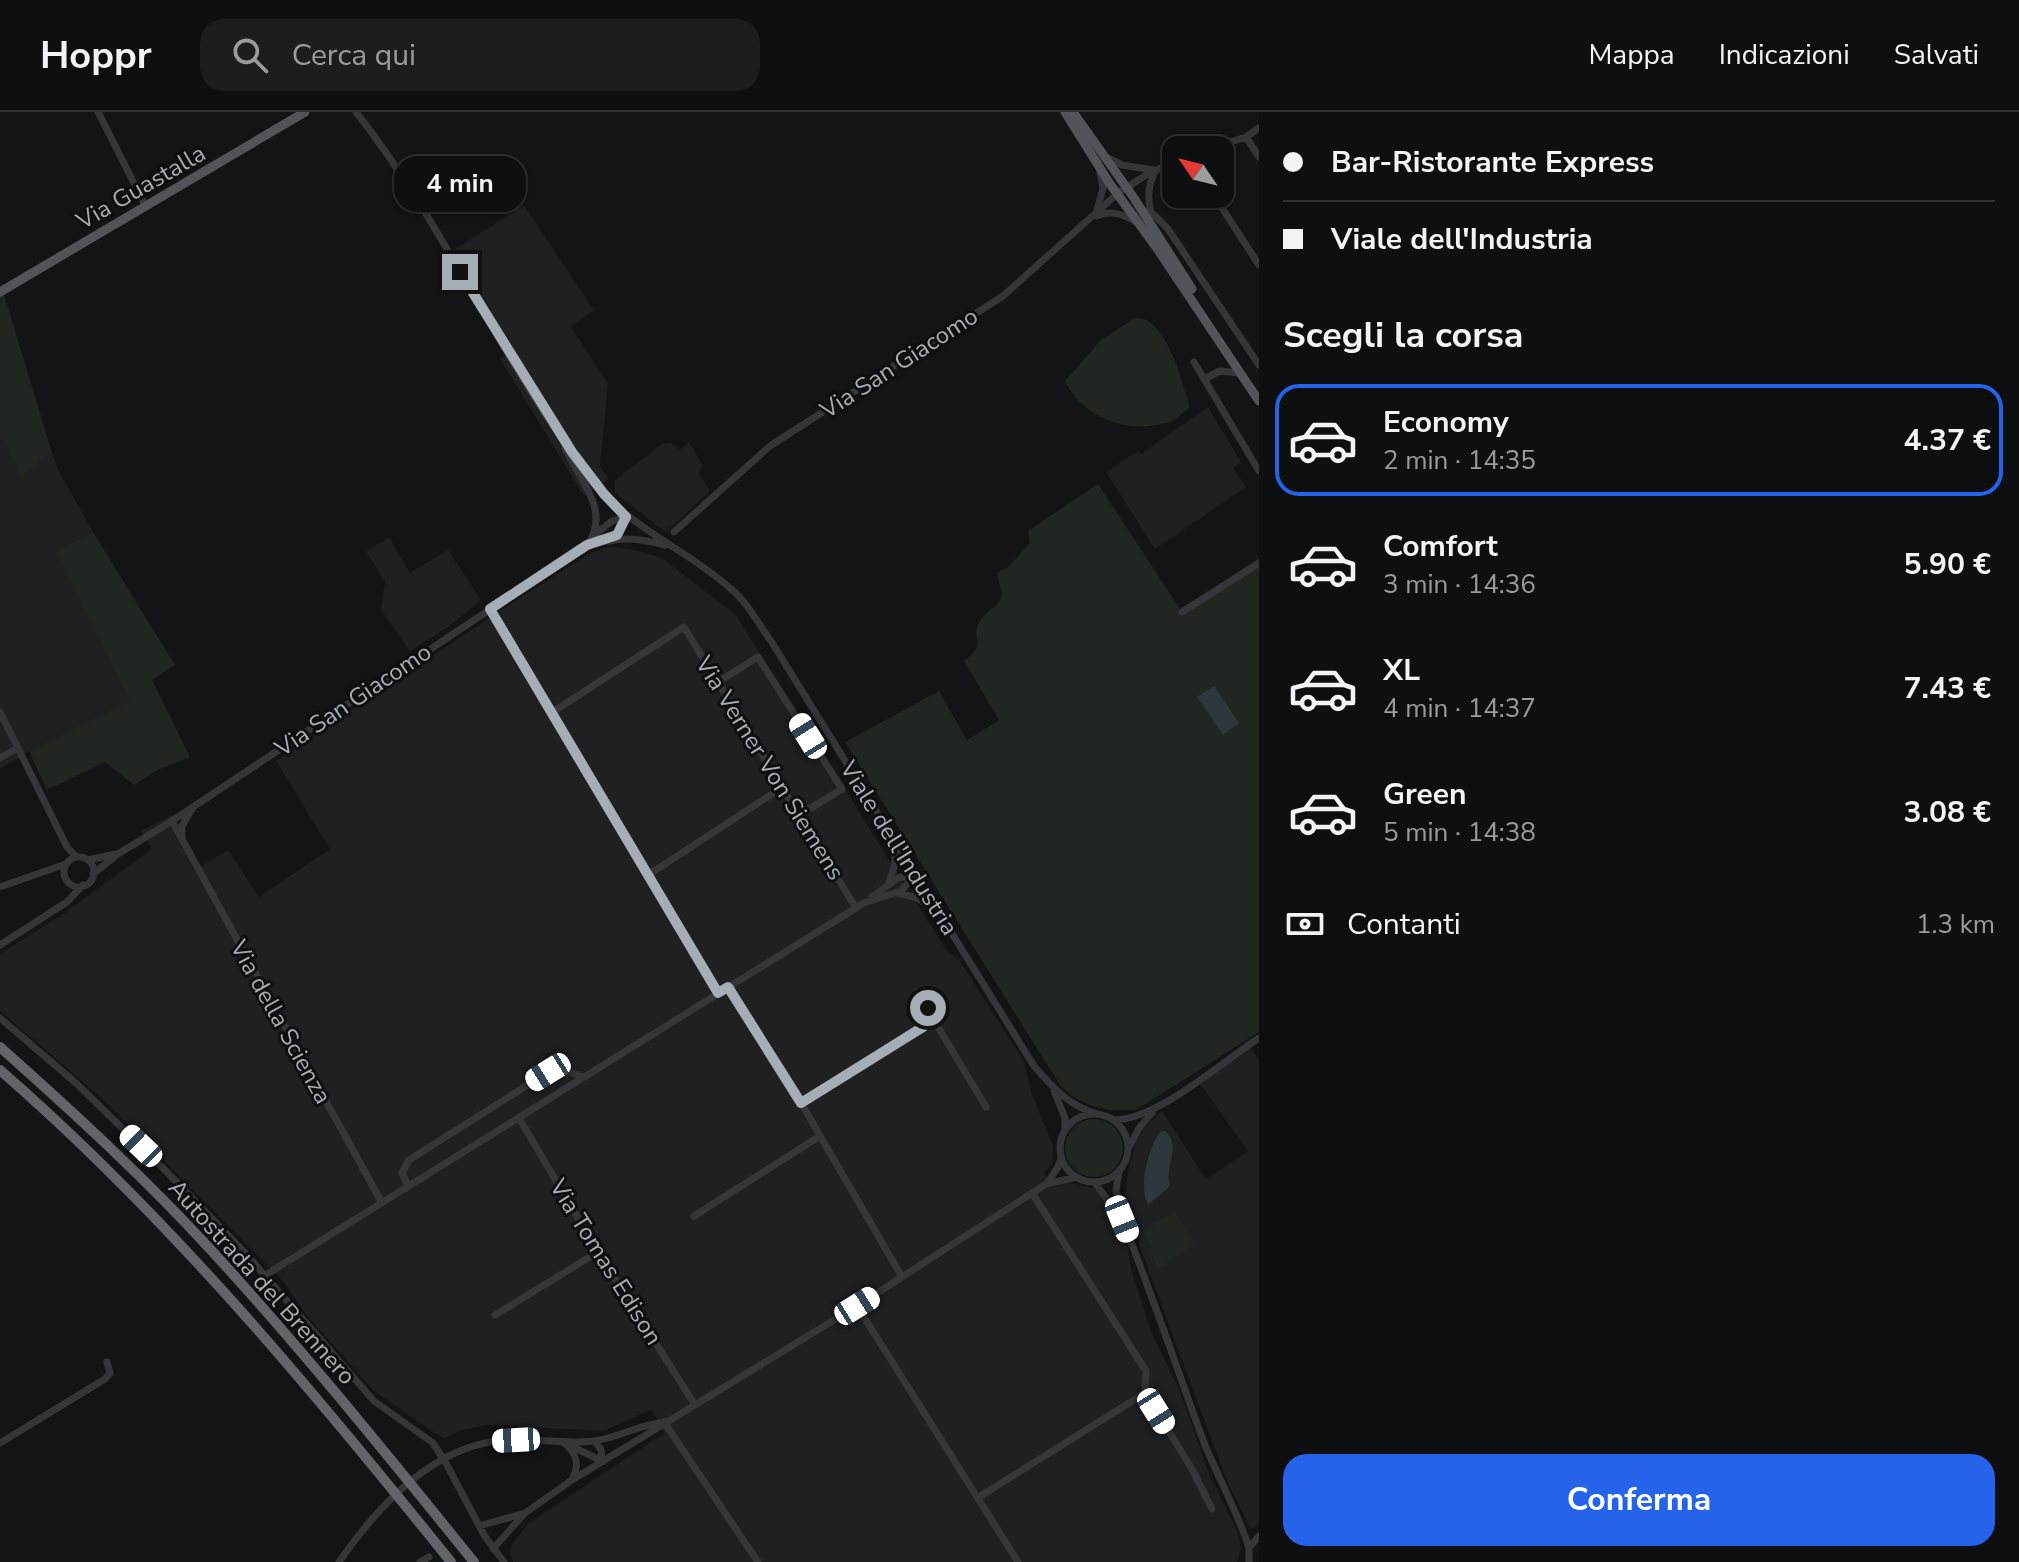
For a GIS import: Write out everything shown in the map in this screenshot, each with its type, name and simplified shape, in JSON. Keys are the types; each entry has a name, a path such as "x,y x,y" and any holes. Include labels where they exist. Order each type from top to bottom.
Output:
{"highway":[{"name":"Autostrada del Brennero","path":"0,1047 117,1154 209,1248 318,1372 474,1562"},
{"name":"Autostrada del Brennero","path":"0,1070 101,1163 213,1278 305,1383 451,1562"}],"main road":[{"path":"1065,112 1098,164 1152,227 1259,393"},
{"path":"1073,112 1102,153 1140,225 1259,401"},
{"name":"Via Guastalla","path":"0,292 303,113"}],"street":[{"path":"98,112 146,207"},
{"name":"Viale dell'Industria","path":"356,112 366,122 558,431 593,481 626,517 722,581 740,597 771,641 1034,1066 1053,1089 1079,1107 1097,1114"},
{"name":"Viale dell'Industria","path":"364,112 366,122"},
{"path":"1234,141 1259,128"},
{"path":"1246,137 1259,157"},
{"path":"1102,153 1122,165 1156,170 1148,186 1147,197 1152,227"},
{"path":"1085,224 1101,201 1102,177 1098,164"},
{"name":"Via San Giacomo","path":"674,532 770,446 1003,296 1122,191 1162,167"},
{"path":"1222,208 1259,265"},
{"path":"1150,211 1168,229 1259,365"},
{"path":"1085,224 1103,213 1110,213 1140,225"},
{"path":"1194,362 1259,471"},
{"path":"1204,379 1220,371 1240,373"},
{"path":"558,431 596,509 598,520 593,536"},
{"path":"610,539 621,531 626,517"},
{"name":"Via San Giacomo","path":"587,545 612,521 626,517"},
{"name":"Via San Giacomo","path":"93,874 118,854 587,545 627,538 673,547"},
{"path":"1182,612 1259,563"},
{"path":"490,609 718,993"},
{"name":"Via Verner Von Siemens","path":"551,713 684,627 798,816 860,906"},
{"path":"718,682 758,657 842,789 798,816"},
{"path":"0,712 67,847 70,861 66,879 69,890 60,906"},
{"path":"0,758 18,748"},
{"path":"648,875 783,787"},
{"path":"182,840 182,826 194,806"},
{"name":"Via della Scienza","path":"172,821 382,1203"},
{"path":"888,885 895,863 893,841"},
{"name":"Via San Giacomo","path":"88,860 118,854"},
{"path":"0,887 70,861 88,860 93,874 91,880 60,906 0,945"},
{"path":"51,869 75,886 83,885"},
{"path":"860,906 906,887 915,875"},
{"path":"264,1276 860,906 888,885 903,876 915,875"},
{"path":"895,893 924,901 941,918"},
{"path":"728,987 801,1103 902,1277"},
{"path":"917,992 928,1008 931,1020 986,1107"},
{"path":"0,1018 67,1075 147,1151 264,1276 365,1392 436,1447 479,1526 504,1562"},
{"path":"801,1103 931,1020"},
{"path":"1046,1184 1058,1167 1064,1133 1078,1118 1097,1114 1114,1120 1134,1118 1156,1108 1259,1038"},
{"path":"408,1186 402,1173 409,1160 537,1079 557,1069 583,1077"},
{"name":"Viale dell'Industria","path":"1053,1089 1065,1118 1064,1133"},
{"path":"1156,1108 1139,1128 1119,1172 1116,1190 1122,1219 1213,1465 1242,1525 1249,1548 1248,1561"},
{"name":"Via Tomas Edison","path":"519,1118 598,1252 695,1405"},
{"path":"1114,1120 1125,1134 1128,1152"},
{"path":"694,1216 820,1136"},
{"path":"1061,1156 1067,1168 1077,1177 1094,1182 1107,1180 1119,1172"},
{"path":"493,1549 525,1513 572,1480 857,1306 1046,1184 1077,1177"},
{"path":"1094,1182 1122,1219"},
{"path":"1032,1193 1146,1371 1145,1393 1192,1469 1212,1509"},
{"path":"495,1315 598,1252"},
{"path":"857,1306 1018,1562"},
{"path":"0,1443 105,1379 110,1373 107,1362"},
{"path":"979,1497 1145,1393"},
{"path":"339,1562 370,1519 423,1474 460,1452 495,1441 595,1441 664,1422"},
{"path":"664,1422 758,1562"},
{"path":"620,1435 629,1444"},
{"path":"595,1441 601,1450 602,1461"},
{"path":"563,1442 602,1461"},
{"path":"563,1442 572,1448 577,1460 572,1480"},
{"path":"479,1526 525,1513"},
{"path":"1242,1525 1259,1535 1249,1548"},
{"path":"420,1562 429,1557"}],"shaded area":[{"path":"524,205 594,310 571,327 608,384 600,466 609,479 584,496 500,359 507,354 445,256"},
{"path":"3,291 52,453 22,476 4,439 0,440 0,293"},
{"path":"1134,318 1145,320 1164,338 1190,407 1169,422 1154,426 1124,425 1096,414 1073,394 1065,381 1100,341"},
{"path":"1208,407 1241,462 1233,468 1246,487 1155,549 1106,472 1138,451 1141,454"},
{"path":"4,438 22,476 52,453 59,472 93,532 56,550 131,701 29,751 0,769 0,440"},
{"path":"689,442 703,466 698,472 710,491 666,532 615,493 614,481 662,444 671,443 680,450"},
{"path":"1098,484 1182,612 1259,565 1259,1032 1136,1110 1109,1110 1090,1105 1072,1096 1060,1085 845,742 939,691 967,740 999,720 964,661 976,649 979,622 1001,598 997,573 1007,568 1030,543 1028,531"},
{"path":"93,532 175,665 152,680 190,757 160,769 134,785 105,762 47,790 29,751 130,701 56,550"},
{"path":"389,537 410,573 448,550 481,600 449,626 410,651 381,610 385,581 366,552"},
{"path":"616,547 663,559 735,614 918,906 948,952 960,961 1023,1060 1032,1094 1053,1146 1052,1164 1044,1173 1053,1187 1068,1183 1082,1185 1096,1190 1107,1204 1128,1248 1131,1270 1152,1334 1180,1391 1209,1474 1238,1533 1241,1548 1237,1562 513,1562 510,1555 512,1544 528,1524 664,1433 652,1409 604,1431 487,1425 462,1430 444,1438 430,1430 373,1390 306,1314 283,1281 103,1099 0,1011 0,954 60,916 152,849 141,831 172,815 201,867 228,850 259,897 330,849 276,761 589,554"},
{"path":"1214,686 1239,723 1223,735 1197,697"},
{"path":"1250,1048 1259,1060 1259,1524 1251,1529 1229,1485 1203,1417 1141,1249 1125,1196 1136,1143 1144,1128 1162,1111 1206,1179 1248,1151 1200,1084"},
{"path":"1094,1119 1115,1127 1123,1148 1115,1169 1094,1177 1073,1169 1065,1148 1073,1127"},
{"path":"1165,1131 1173,1150 1170,1186 1148,1205 1144,1178 1148,1158 1160,1132"},
{"path":"1174,1211 1195,1244 1157,1269 1145,1231"}],"route":[{"path":"460,272 572,452 626,517 617,535 587,545 490,609 718,993 728,987 801,1103 923,1027 931,1020 928,1008"}]}
